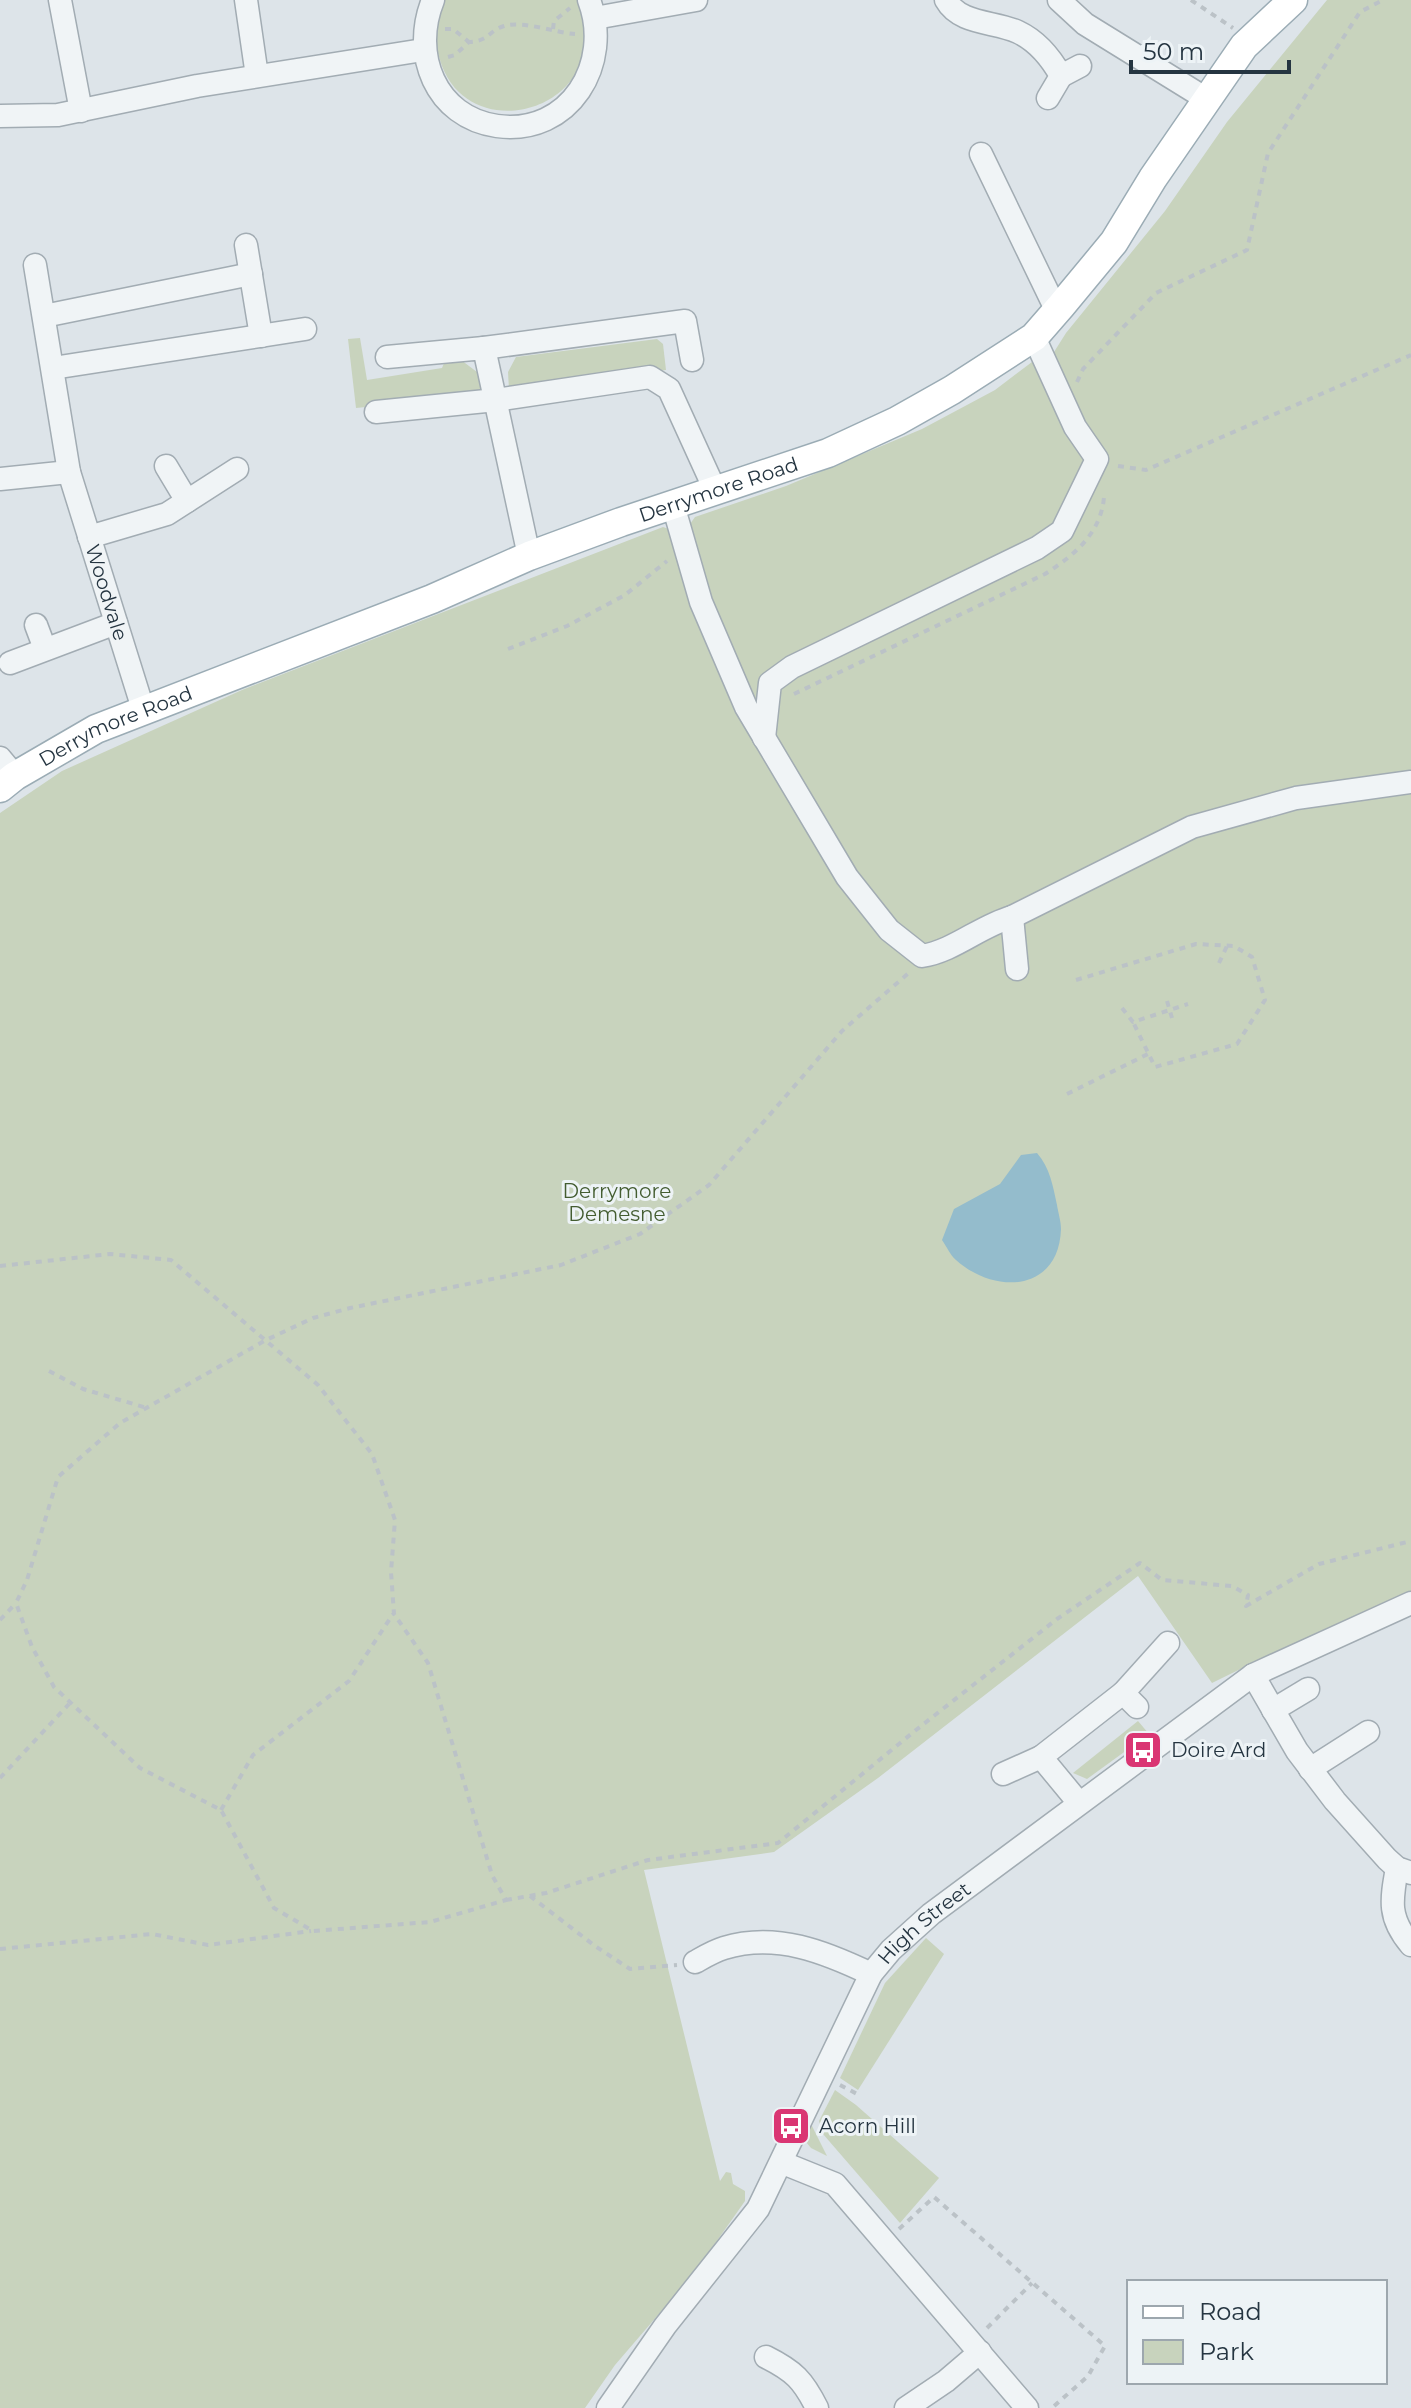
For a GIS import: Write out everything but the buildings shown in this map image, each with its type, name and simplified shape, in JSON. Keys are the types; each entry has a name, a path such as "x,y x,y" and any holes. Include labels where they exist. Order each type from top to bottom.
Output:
{"main road":[{"name":"Derrymore Road","path":"5,774 96,729 432,599 529,556 828,453 897,421 952,390 1034,337 1114,242 1153,178 1248,43 1293,0"}],"street":[{"path":"60,0 81,111"},
{"path":"246,0 257,76"},
{"path":"433,0 424,20 424,55 431,77 447,100 470,117 497,126 525,125 552,116 574,99 590,75 597,48 593,17 696,0"},
{"path":"946,0 961,16 1019,32 1054,62 1071,71 1048,98"},
{"path":"1059,0 1085,24 1208,100"},
{"path":"0,116 58,115 257,76 424,55"},
{"path":"981,154 1052,301 1059,308"},
{"path":"246,245 261,336"},
{"name":"Woodvale","path":"35,265 69,472 144,712"},
{"path":"44,316 251,274"},
{"path":"387,357 484,348 685,321 692,360"},
{"path":"53,368 305,329"},
{"path":"764,738 770,683 792,667 1037,548 1062,531 1097,459 1075,427 1034,337"},
{"path":"484,348 529,556"},
{"path":"376,412 496,400 650,377 669,389 715,490"},
{"path":"166,466 187,501"},
{"path":"89,537 167,514 237,469"},
{"path":"0,479 69,472"},
{"path":"673,505 688,566 701,602 746,707 847,877 889,930 922,956 934,954 1012,917 1192,827 1296,798 1411,782"},
{"path":"10,663 116,623"},
{"path":"36,625 45,649"},
{"path":"1012,917 1017,969"},
{"name":"High Street","path":"608,2408 665,2326 758,2209 783,2163 871,1974 891,1950 931,1914 1253,1675 1411,1603"},
{"path":"1003,1774 1041,1757 1130,1700 1168,1643"},
{"path":"1253,1675 1310,1769 1404,1871 1391,1897 1394,1922 1411,1945"},
{"path":"1273,1710 1308,1689"},
{"path":"1310,1769 1368,1732"},
{"path":"1041,1757 1079,1803"},
{"path":"695,1962 724,1948 770,1942 797,1945 831,1955 871,1974"},
{"path":"783,2163 835,2184 1027,2408"},
{"path":"906,2408 946,2381 980,2352"},
{"path":"766,2357 788,2368 805,2384 817,2408"}],"path":[{"path":"1191,0 1231,26 1248,43"},
{"path":"1066,405 1080,398 1077,381 1083,369 1156,293 1247,250 1268,153 1360,12 1383,0"},
{"path":"424,55 455,55 469,42 482,41 504,26 553,29 571,35 593,17"},
{"path":"1097,459 1123,468 1146,470 1411,355"},
{"path":"788,700 810,685 1045,574 1075,555 1096,523 1104,490"},
{"path":"508,649 567,626 625,595 685,547"},
{"path":"1076,980 1196,944 1234,946 1252,957 1265,1000 1237,1044 1155,1067 1133,1022 1122,1008"},
{"path":"1219,963 1227,946"},
{"path":"0,1620 16,1603 27,1580 58,1477 120,1423 264,1341 313,1318 561,1265 640,1234 709,1185 842,1031 909,974 922,956"},
{"path":"1167,1001 1172,1018"},
{"path":"1133,1022 1188,1004"},
{"path":"1067,1094 1150,1053"},
{"path":"0,1266 110,1254 171,1260 318,1385 372,1454 395,1520 391,1572 394,1614 428,1663 492,1875 506,1900"},
{"path":"49,1371 83,1389 147,1408"},
{"path":"0,1949 152,1934 208,1945 313,1931 430,1922 506,1900 546,1893 648,1860 778,1843 1057,1619 1140,1563 1162,1580 1232,1586 1248,1595 1246,1606 1319,1564 1411,1541"},
{"path":"16,1603 32,1647 54,1687 140,1768 221,1810 274,1908 313,1931"},
{"path":"221,1810 253,1755 349,1681 394,1614"},
{"path":"0,1778 70,1703"},
{"path":"529,1896 630,1969 663,1968 695,1962"},
{"path":"897,2231 934,2197 1105,2346 1088,2376 1052,2408"},
{"path":"987,2328 1032,2283"}],"green space":[{"path":"444,0 577,0 585,37 579,68 561,91 536,106 508,111 480,105 456,89 440,60 436,30"},
{"name":"Derrymore Demesne","path":"1327,0 1411,0 1411,1594 1281,1649 1212,1683 1138,1576 878,1778 774,1852 644,1870 720,2181 726,2172 731,2173 733,2184 745,2191 745,2201 695,2272 615,2365 585,2408 0,2408 0,813 62,771 242,690 663,527 672,530 690,524 695,517 786,486 922,429 995,390 1036,359 1040,362 1054,352 1165,211 1227,122"},
{"path":"360,338 367,380 442,368 445,361 461,360 481,375 483,395 356,408 348,339"},
{"path":"657,339 663,344 666,370 509,390 508,372 516,357"},
{"path":"1138,1721 1149,1734 1087,1779 1073,1773"},
{"path":"926,1938 944,1954 858,2090 840,2078 885,1983"},
{"path":"835,2090 939,2178 900,2223 823,2134 819,2121"},
{"path":"810,2122 827,2156 806,2142"}],"water":[{"path":"1037,1153 1045,1165 1056,1198 1061,1226 1058,1250 1049,1265 1037,1276 1006,1282 989,1279 954,1258 942,1240 954,1209 1000,1184 1021,1155"}],"place":[{"name":"Doire Ard","path":"1143,1750"},
{"name":"Acorn Hill","path":"791,2126"}]}
